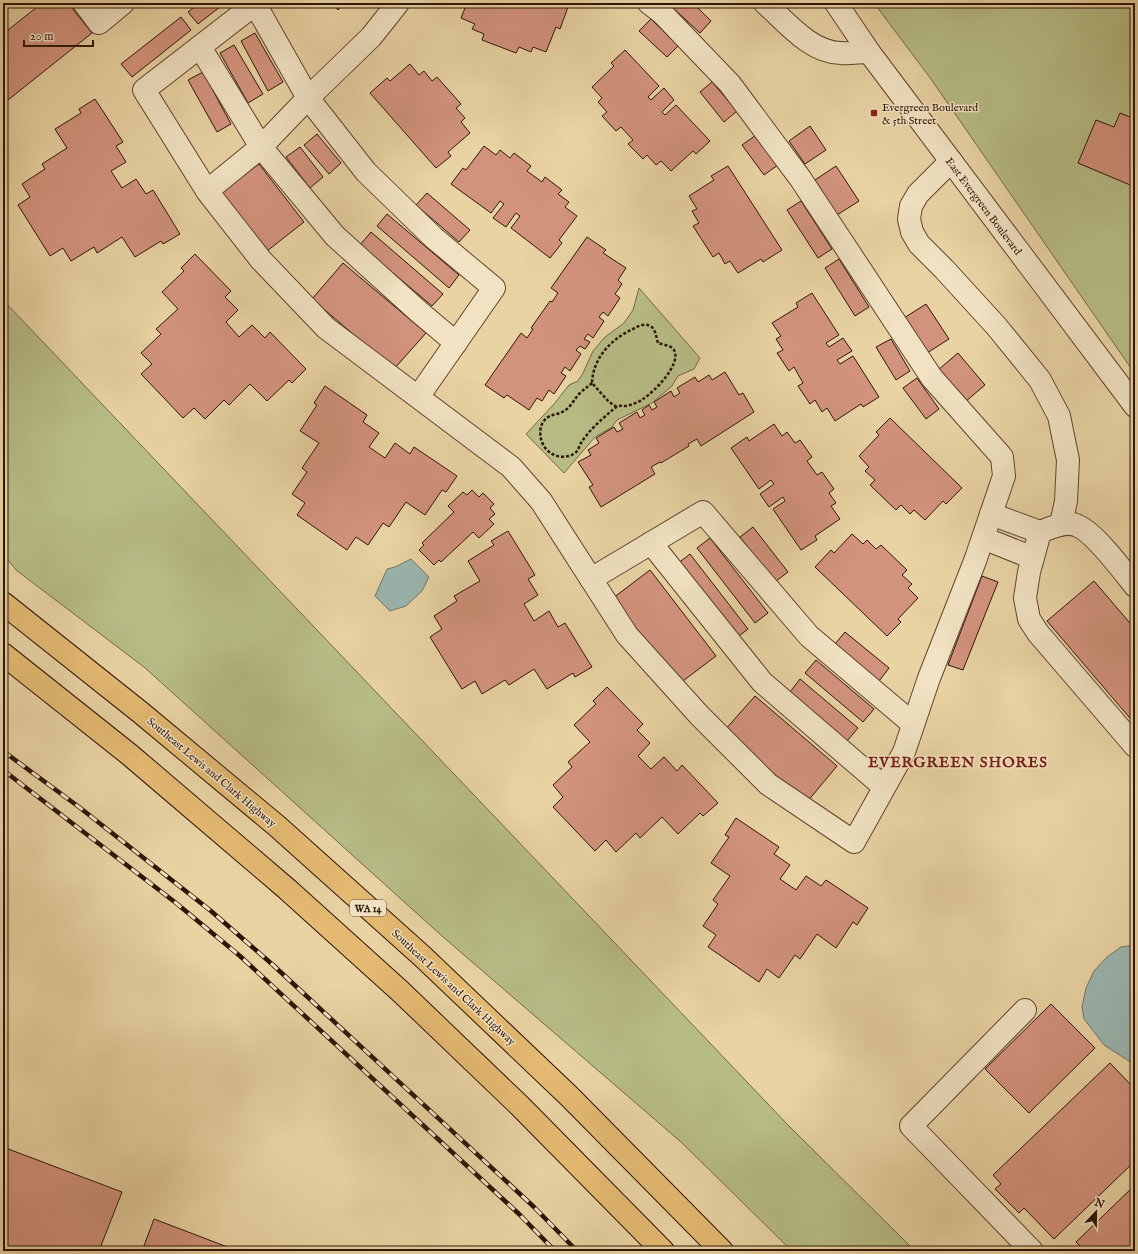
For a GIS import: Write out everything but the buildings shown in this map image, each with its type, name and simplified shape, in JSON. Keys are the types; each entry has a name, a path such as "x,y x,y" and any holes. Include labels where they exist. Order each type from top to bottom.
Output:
{"highway":[{"name":"Southeast Lewis and Clark Highway","path":"3,603 140,712 277,826 422,956 570,1097 719,1247"},
{"path":"3,654 130,755 287,889 389,981 520,1106 663,1251"}],"street":[{"path":"84,3 99,23 123,3"},
{"path":"207,191 261,147 308,98 371,37 398,3"},
{"path":"418,397 494,288 434,238 366,172 308,98 255,4 144,90 207,191 261,260 326,328 511,467 541,501 627,635 699,715 768,784 854,842 904,752 929,678 983,538 1004,476 1002,457 932,378 800,178 730,84 662,13 649,3"},
{"path":"766,3 799,36 821,49 839,54 868,52"},
{"name":"East Evergreen Boulevard","path":"836,3 868,52 1135,406"},
{"path":"200,47 261,147 335,236 418,311 456,343"},
{"path":"951,161 918,194 911,206 909,219 912,232 919,244 997,327 1044,386 1059,416 1068,460 1066,500 1061,524"},
{"path":"591,579 703,512 809,636 913,724"},
{"path":"991,514 1040,532 1061,524 1078,525 1087,531 1099,543 1135,586"},
{"path":"1040,532 1025,598 1029,619 1038,633 1135,746"},
{"path":"983,538 1033,558"},
{"path":"651,543 762,682 884,787"},
{"path":"1026,1010 910,1126 1032,1251"}],"path":[{"path":"640,325 650,326 654,330 658,343 670,346 673,349 675,353 674,363 668,374 643,399 628,406 617,406 609,402 592,383 592,374 598,361 608,346 617,337 640,325"},
{"path":"592,383 581,392 565,411 549,416 544,421 540,435 545,448 550,453 556,456 564,457 577,452 580,444 587,435 617,406"}],"green space":[{"path":"874,3 1135,3 1135,374 931,79"},
{"path":"639,288 700,358 694,369 678,376 672,386 652,403 617,420 612,427 595,437 564,473 526,434 554,404 569,385 578,381 593,351 605,337 624,323 633,310"},
{"path":"3,300 787,1124 915,1251 792,1251 681,1142 442,936 144,667 16,570 3,554"}],"water":[{"path":"411,559 429,577 422,591 406,606 390,611 375,596 387,569 395,567"},
{"path":"1135,945 1135,1065 1104,1045 1084,1019 1082,1007 1086,988 1094,971 1107,957 1121,947"}],"railway":[{"path":"3,751 79,807 211,911 273,965 534,1207 577,1251"},
{"path":"3,770 176,903 240,956 519,1214 555,1251"}],"place":[{"name":"Evergreen Boulevard & 5th Street","path":"874,113"}],"district":[{"name":"EVERGREEN SHORES","path":"958,762"}]}
